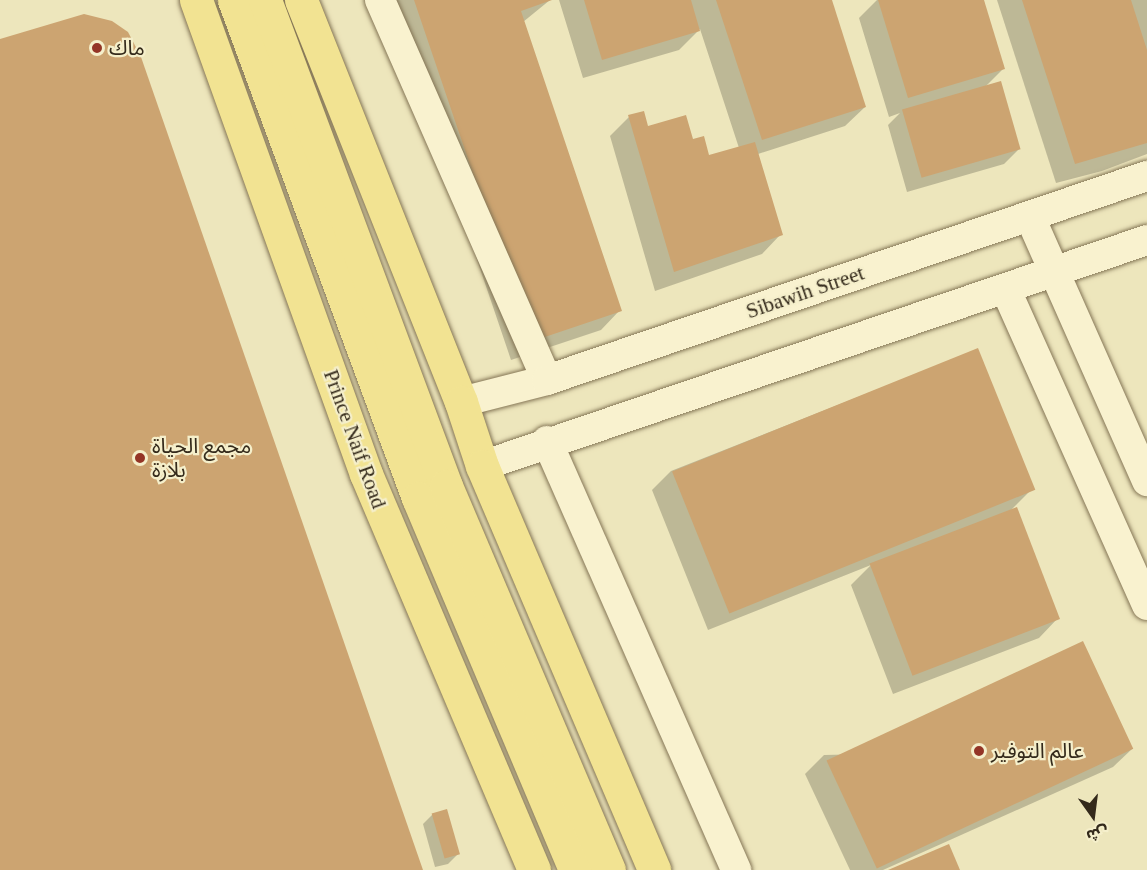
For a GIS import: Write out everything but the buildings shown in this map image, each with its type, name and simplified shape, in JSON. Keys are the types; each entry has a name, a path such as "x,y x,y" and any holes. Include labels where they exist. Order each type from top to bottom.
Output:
{"main road":[{"path":"170,0 214,42"},
{"name":"Prince Naif Road","path":"196,0 214,42 366,474 534,870"},
{"path":"234,0 418,498 560,797 609,870"},
{"path":"265,0 560,797 575,870"},
{"path":"301,0 461,402 482,466 654,870"},
{"path":"322,0 336,88"}],"street":[{"path":"380,0 547,380"},
{"name":"Sibawih Street","path":"461,402 547,380 1147,176"},
{"path":"1030,217 1147,481"},
{"path":"482,466 547,441 1006,290 1147,240"},
{"path":"1006,290 1147,605"},
{"path":"547,441 736,870"}],"place":[{"name":"ماك","path":"97,48"},
{"name":"مجمع الحياة بلازة","path":"140,458"},
{"name":"عالم التوفير","path":"979,751"}]}
